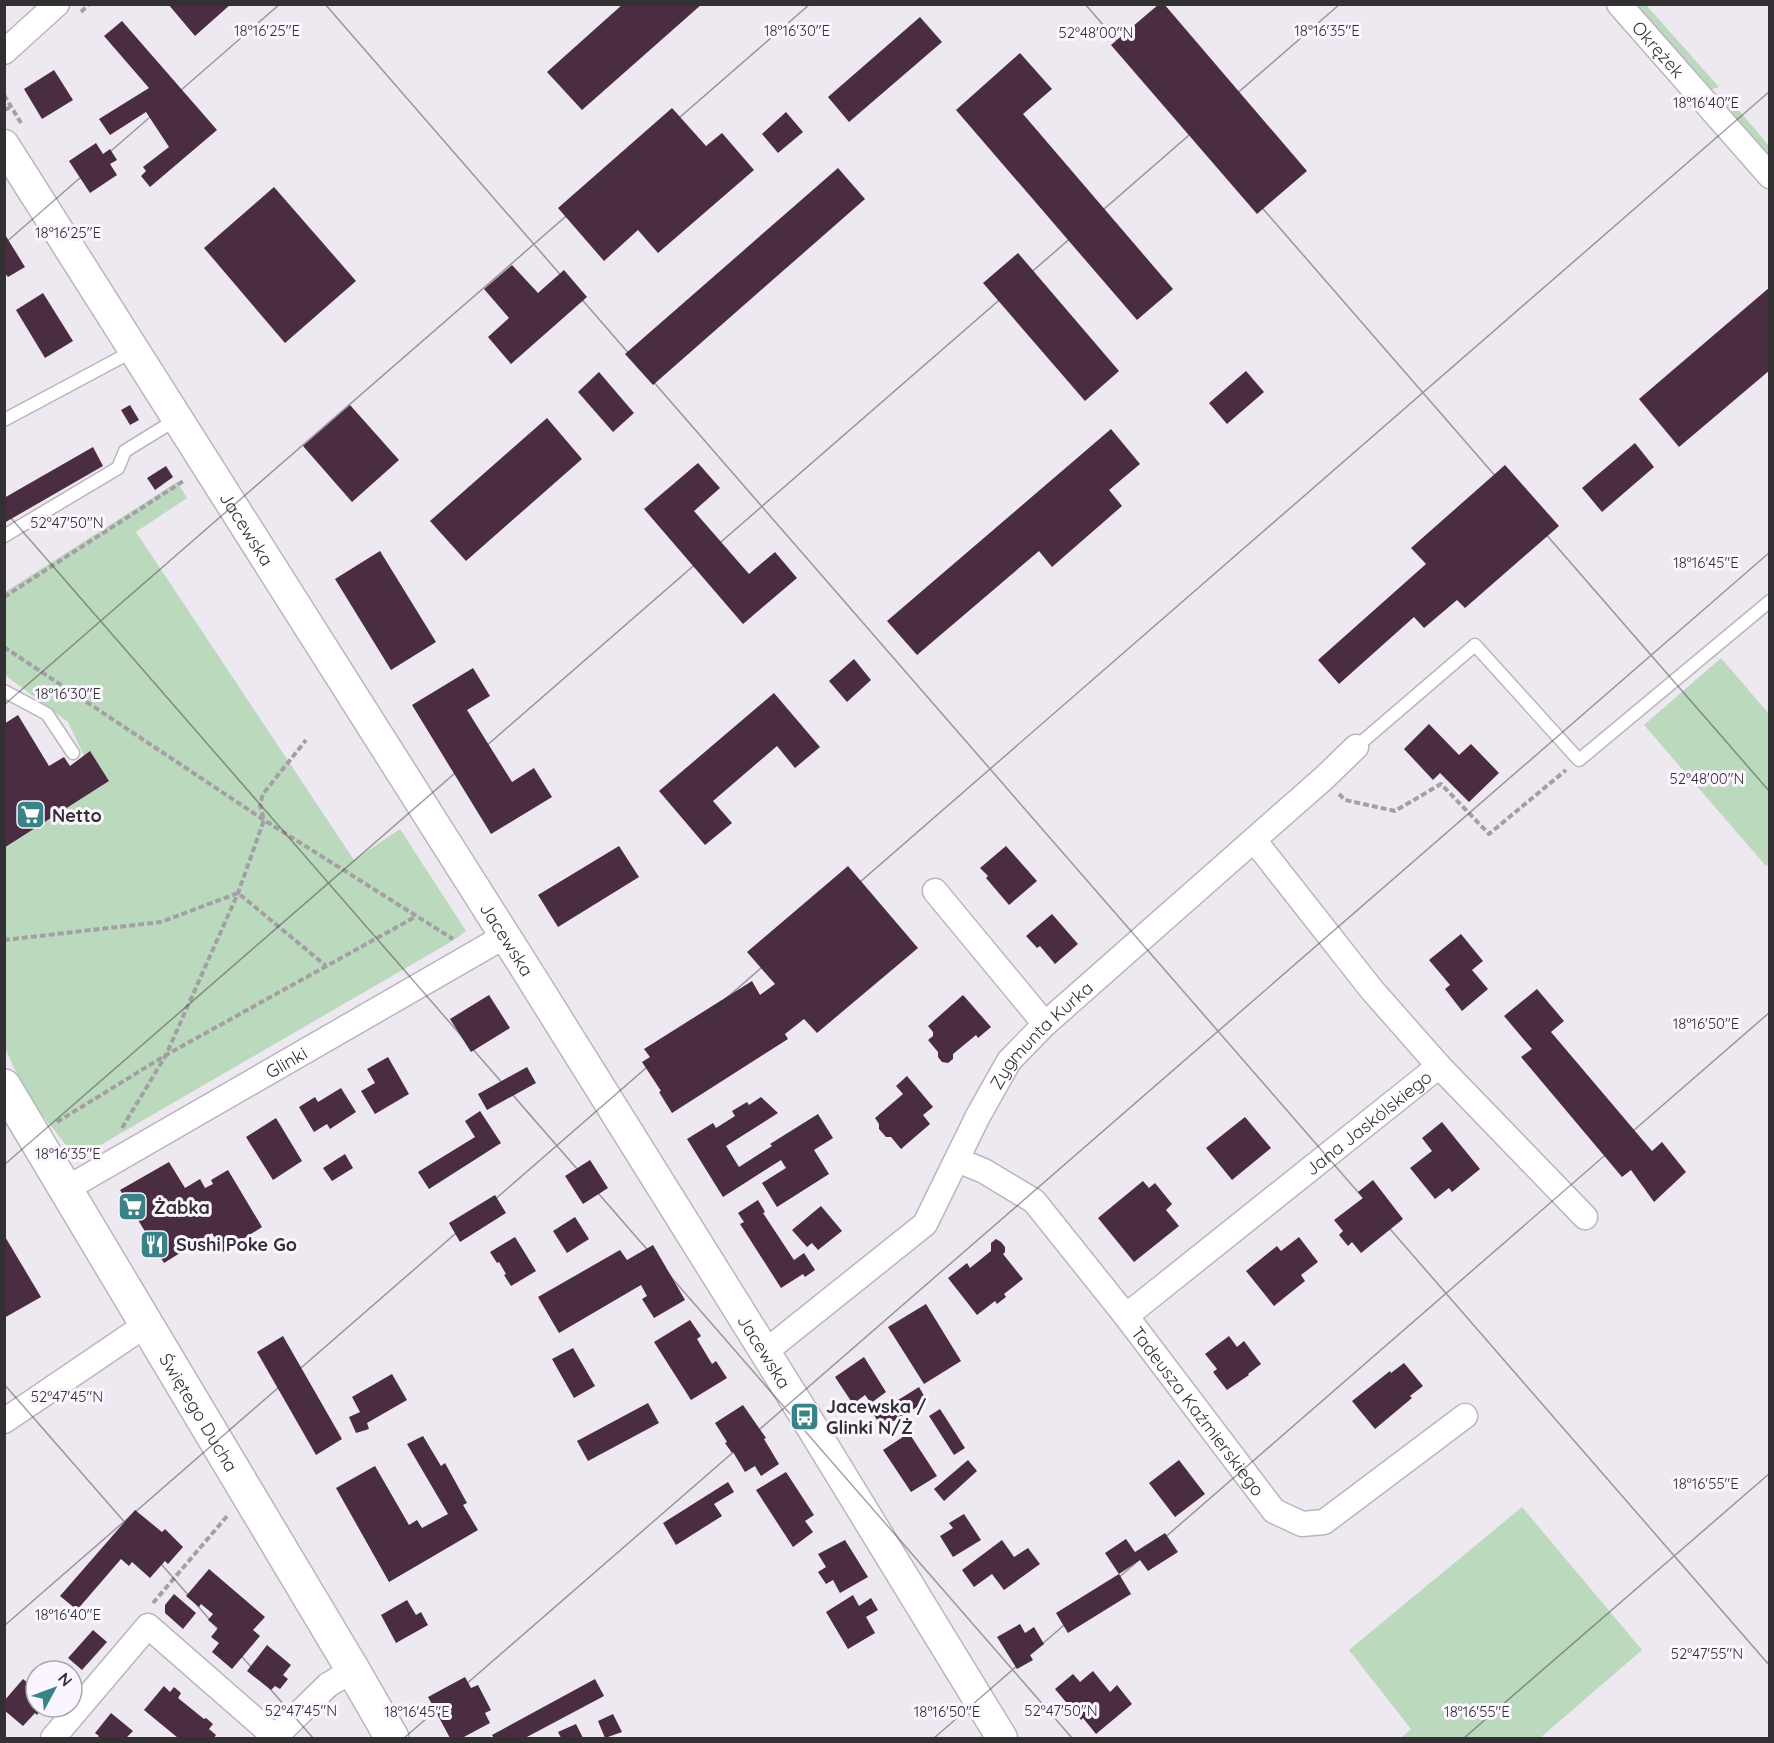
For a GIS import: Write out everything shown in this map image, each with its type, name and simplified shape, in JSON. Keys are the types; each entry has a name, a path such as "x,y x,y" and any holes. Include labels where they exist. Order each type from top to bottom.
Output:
{"main road":[{"name":"Świętego Ducha","path":"4,1086 392,1738"}],"street":[{"path":"4,52 57,4"},
{"name":"Okrężek","path":"1619,4 1770,176"},
{"name":"Jacewska","path":"4,145 505,936 765,1352 1002,1738"},
{"name":"Zygmunta Kurka","path":"765,1352 925,1224 978,1116 1009,1061 1045,1024 1324,778 1356,747"},
{"name":"Jana Jaskólskiego","path":"1126,1316 1439,1066 1372,990 1254,840"},
{"path":"935,891 1045,1024"},
{"name":"Glinki","path":"66,1189 505,936"},
{"path":"1439,1066 1585,1217"},
{"name":"Tadeusza Kaźmierskiego","path":"957,1160 984,1171 1034,1201 1126,1316 1274,1511 1302,1524 1324,1522 1465,1416"},
{"path":"4,1421 147,1324"},
{"path":"53,1738 148,1626 275,1738 328,1685 353,1670"}],"lane":[{"path":"4,420 134,350"},
{"path":"4,536 118,468 125,451 177,418"},
{"path":"1356,747 1475,645 1579,760 1770,601"},
{"path":"4,691 46,714 73,753"}],"path":[{"path":"4,110 11,107"},
{"path":"4,597 190,477"},
{"path":"4,647 264,820 476,954"},
{"path":"121,1157 113,1143 166,1055 238,893 264,820 260,805 263,794 306,740"},
{"path":"1324,778 1345,800 1395,811 1441,784 1489,834 1579,760"},
{"path":"4,940 161,922 238,893"},
{"path":"238,893 325,965"},
{"path":"49,1127 166,1055 415,917"},
{"path":"148,1626 151,1606 229,1515"}],"green space":[{"path":"1634,5 1646,5 1719,87 1709,90"},
{"path":"1727,96 1769,146 1769,159 1723,105"},
{"path":"177,482 187,498 136,532 354,860 400,829 466,931 85,1154 72,1151 66,1145 27,1096 5,1048 5,848 109,781 90,752 84,756 68,722 5,675 5,592"},
{"path":"1721,658 1769,714 1770,863 1766,866 1644,725"},
{"path":"1522,1507 1642,1650 1540,1738 1401,1738 1411,1729 1349,1650"}],"building":[{"path":"168,4 231,4 195,36"},
{"path":"623,4 702,4 582,110 547,72"},
{"path":"1159,4 1164,4 1307,171 1257,214 1111,45"},
{"path":"920,17 942,42 849,122 828,97"},
{"path":"122,21 217,130 150,187 141,176 146,171 143,167 169,147 146,112 110,135 99,119 149,88 104,36"},
{"path":"1020,53 1052,89 1023,114 1173,289 1137,320 956,110"},
{"path":"54,70 73,100 42,119 24,89"},
{"path":"672,108 706,146 722,133 754,170 658,253 638,230 604,261 558,208"},
{"path":"786,112 803,132 778,153 762,134"},
{"path":"96,143 103,154 110,149 117,160 110,164 117,175 90,193 69,161"},
{"path":"838,168 865,199 653,385 625,354"},
{"path":"274,187 356,281 285,343 204,248"},
{"path":"4,233 25,267 8,277 4,272"},
{"path":"1018,253 1119,371 1085,401 983,283"},
{"path":"512,265 538,293 564,270 587,297 511,364 488,337 509,318 484,289"},
{"path":"1770,287 1770,370 1679,447 1639,399"},
{"path":"43,293 73,341 45,358 16,310"},
{"path":"1246,371 1264,392 1227,424 1209,403"},
{"path":"599,372 634,413 613,432 578,392"},
{"path":"130,405 139,420 130,425 121,410"},
{"path":"350,405 399,460 352,502 303,446"},
{"path":"547,418 582,459 466,561 430,521"},
{"path":"1111,429 1140,464 1109,490 1122,506 1052,567 1039,551 917,655 887,621"},
{"path":"1635,443 1654,467 1602,512 1582,488"},
{"path":"93,447 103,466 4,523 4,498"},
{"path":"698,463 720,488 694,511 749,574 775,552 797,578 743,624 644,509"},
{"path":"1505,465 1559,526 1465,608 1457,600 1424,628 1414,617 1339,684 1318,660 1426,564 1411,548"},
{"path":"166,466 173,477 155,490 147,478"},
{"path":"380,551 436,642 391,670 335,579"},
{"path":"854,659 871,680 847,702 829,681"},
{"path":"473,668 490,696 467,710 512,782 534,768 552,797 491,834 412,705"},
{"path":"774,693 820,747 795,768 777,746 713,801 732,823 705,845 659,791"},
{"name":"Netto","path":"18,715 49,766 64,757 70,766 90,751 109,781 4,848 4,724"},
{"path":"1429,724 1459,755 1471,744 1499,773 1469,802 1440,773 1433,780 1404,749"},
{"path":"619,846 639,877 558,927 538,895"},
{"path":"1006,846 1037,881 1009,905 980,868"},
{"path":"848,866 918,948 817,1033 804,1019 785,1034 788,1039 672,1113 642,1062 650,1057 644,1049 752,981 760,995 775,984 747,952"},
{"path":"1052,914 1078,944 1055,964 1040,946 1037,948 1026,936"},
{"path":"1461,934 1483,961 1472,970 1488,989 1462,1011 1445,989 1450,985 1429,960"},
{"path":"1537,989 1564,1021 1551,1032 1652,1151 1662,1142 1686,1172 1654,1202 1631,1170 1622,1177 1521,1057 1532,1049 1504,1016"},
{"path":"489,995 510,1028 471,1052 450,1019"},
{"path":"963,995 991,1027 978,1038 976,1035 953,1054 953,1059 948,1063 942,1062 938,1057 938,1052 928,1040 933,1036 933,1032 928,1026"},
{"path":"388,1057 409,1094 375,1114 361,1091 375,1083 367,1069"},
{"path":"527,1067 536,1083 487,1110 478,1094"},
{"path":"907,1076 933,1107 923,1115 930,1124 901,1149 891,1137 886,1137 879,1129 875,1118 903,1094 896,1086"},
{"path":"341,1088 356,1112 330,1129 327,1124 314,1132 299,1107 315,1097 318,1102"},
{"path":"761,1097 778,1113 726,1146 739,1167 772,1146 770,1144 818,1114 833,1138 814,1150 829,1174 777,1207 762,1183 786,1168 781,1160 723,1197 687,1139 713,1123 716,1128 735,1116 732,1111 747,1102 749,1105"},
{"path":"480,1111 501,1143 429,1189 418,1172 475,1137 465,1121"},
{"path":"1245,1117 1271,1148 1232,1180 1206,1148"},
{"path":"276,1118 302,1161 273,1180 246,1137"},
{"path":"1442,1122 1480,1169 1452,1192 1449,1188 1435,1199 1410,1168 1432,1151 1422,1138"},
{"path":"345,1154 353,1168 332,1181 323,1168"},
{"path":"590,1160 608,1188 583,1204 565,1176"},
{"path":"169,1162 185,1188 200,1179 205,1188 213,1184 211,1180 228,1170 262,1227 223,1252 212,1233 164,1263 120,1190"},
{"path":"1373,1180 1403,1219 1361,1253 1352,1242 1348,1246 1339,1235 1343,1231 1334,1220 1363,1198 1358,1192"},
{"path":"1143,1181 1149,1188 1155,1183 1172,1204 1166,1210 1179,1226 1134,1262 1098,1218"},
{"path":"495,1195 506,1213 460,1242 449,1223"},
{"path":"758,1200 765,1212 763,1213 794,1260 804,1253 815,1270 805,1277 803,1274 781,1288 740,1224 744,1222 738,1213"},
{"path":"821,1206 842,1231 818,1250 812,1243 807,1247 792,1230"},
{"path":"575,1217 589,1239 567,1253 553,1231"},
{"path":"4,1235 41,1297 4,1318"},
{"path":"515,1237 536,1271 511,1286 499,1262 497,1263 490,1252"},
{"path":"1299,1237 1318,1262 1301,1275 1305,1281 1274,1306 1246,1271 1277,1246 1281,1251"},
{"path":"996,1239 1005,1247 1003,1254 1023,1279 1004,1294 1006,1297 997,1304 995,1301 977,1315 948,1278 967,1263 970,1268 991,1251 991,1243"},
{"path":"653,1245 685,1300 654,1318 642,1299 647,1296 641,1285 559,1333 538,1297 620,1250 627,1260"},
{"path":"926,1304 961,1361 924,1384 888,1327"},
{"path":"690,1320 701,1336 697,1339 712,1364 716,1361 727,1378 691,1400 654,1342"},
{"path":"283,1336 342,1439 316,1455 257,1352"},
{"path":"1229,1336 1237,1347 1244,1341 1261,1364 1227,1390 1213,1372 1217,1369 1205,1354"},
{"path":"573,1348 595,1386 574,1398 552,1359"},
{"path":"864,1357 886,1392 871,1403 865,1395 853,1404 835,1377"},
{"path":"1404,1363 1423,1386 1375,1429 1352,1401 1390,1371 1391,1373"},
{"path":"392,1374 407,1400 367,1423 369,1429 356,1433 349,1417 360,1412 352,1397"},
{"path":"919,1387 927,1401 882,1428 874,1415"},
{"path":"648,1403 659,1423 588,1461 577,1441"},
{"path":"743,1405 766,1438 764,1439 779,1464 761,1476 755,1466 745,1472 725,1443 727,1442 715,1423"},
{"path":"940,1409 965,1448 954,1455 929,1416"},
{"path":"909,1433 937,1476 911,1492 883,1450"},
{"path":"423,1436 441,1466 445,1463 467,1503 463,1505 478,1530 389,1582 336,1488 375,1466 409,1525 417,1520 422,1528 448,1514 407,1444"},
{"path":"968,1460 977,1471 944,1501 934,1489"},
{"path":"1179,1460 1205,1494 1175,1517 1149,1483"},
{"path":"786,1472 814,1515 805,1521 813,1532 793,1547 756,1490"},
{"path":"728,1482 734,1492 714,1504 722,1516 676,1545 663,1523"},
{"path":"135,1510 162,1532 165,1529 183,1547 168,1564 165,1561 150,1578 132,1562 129,1566 121,1559 77,1610 60,1596"},
{"path":"964,1514 981,1540 953,1557 940,1536 953,1528 949,1523"},
{"path":"1165,1533 1178,1552 1148,1571 1140,1560 1119,1574 1105,1553 1126,1539 1135,1552"},
{"path":"845,1540 868,1577 840,1593 833,1580 826,1584 818,1572 826,1567 818,1554"},
{"path":"1002,1540 1014,1557 1028,1548 1040,1564 1004,1590 992,1574 974,1587 962,1570"},
{"path":"209,1569 265,1617 253,1630 260,1636 232,1669 212,1652 219,1643 211,1637 218,1628 208,1620 213,1614 201,1604 199,1607 186,1596"},
{"path":"1119,1574 1131,1594 1068,1633 1056,1613"},
{"path":"174,1594 196,1613 183,1629 165,1613 165,1605"},
{"path":"853,1595 859,1606 871,1598 878,1610 866,1617 875,1633 848,1649 826,1612"},
{"path":"407,1600 416,1615 421,1612 428,1625 396,1643 381,1615"},
{"path":"1020,1624 1025,1633 1034,1627 1044,1644 1030,1655 1033,1660 1017,1669 997,1637"},
{"path":"93,1630 107,1642 84,1668 84,1659 68,1658"},
{"path":"267,1645 291,1665 283,1675 288,1679 280,1689 275,1686 271,1690 247,1671"},
{"path":"1093,1671 1110,1692 1117,1685 1132,1704 1096,1734 1055,1689 1073,1674 1080,1682"},
{"path":"465,1677 471,1688 478,1685 491,1710 485,1713 490,1723 462,1738 450,1738 428,1697"},
{"path":"595,1679 604,1696 525,1738 494,1738 492,1735"},
{"path":"24,1680 24,1719 29,1719 23,1726 4,1710 4,1701"},
{"path":"164,1686 170,1692 174,1687 181,1693 178,1698 213,1724 209,1729 216,1735 214,1738 178,1738 144,1710"},
{"path":"111,1713 133,1731 126,1738 97,1738 99,1736 95,1733"},
{"path":"613,1714 622,1732 605,1738 598,1721"},
{"path":"576,1724 583,1738 561,1738 558,1732"}],"place":[{"name":"Netto","path":"31,815"},
{"name":"Żabka","path":"133,1207"},
{"name":"Sushi Poke Go","path":"155,1244"},
{"name":"Jacewska / Glinki N/Ż","path":"805,1416"}]}
